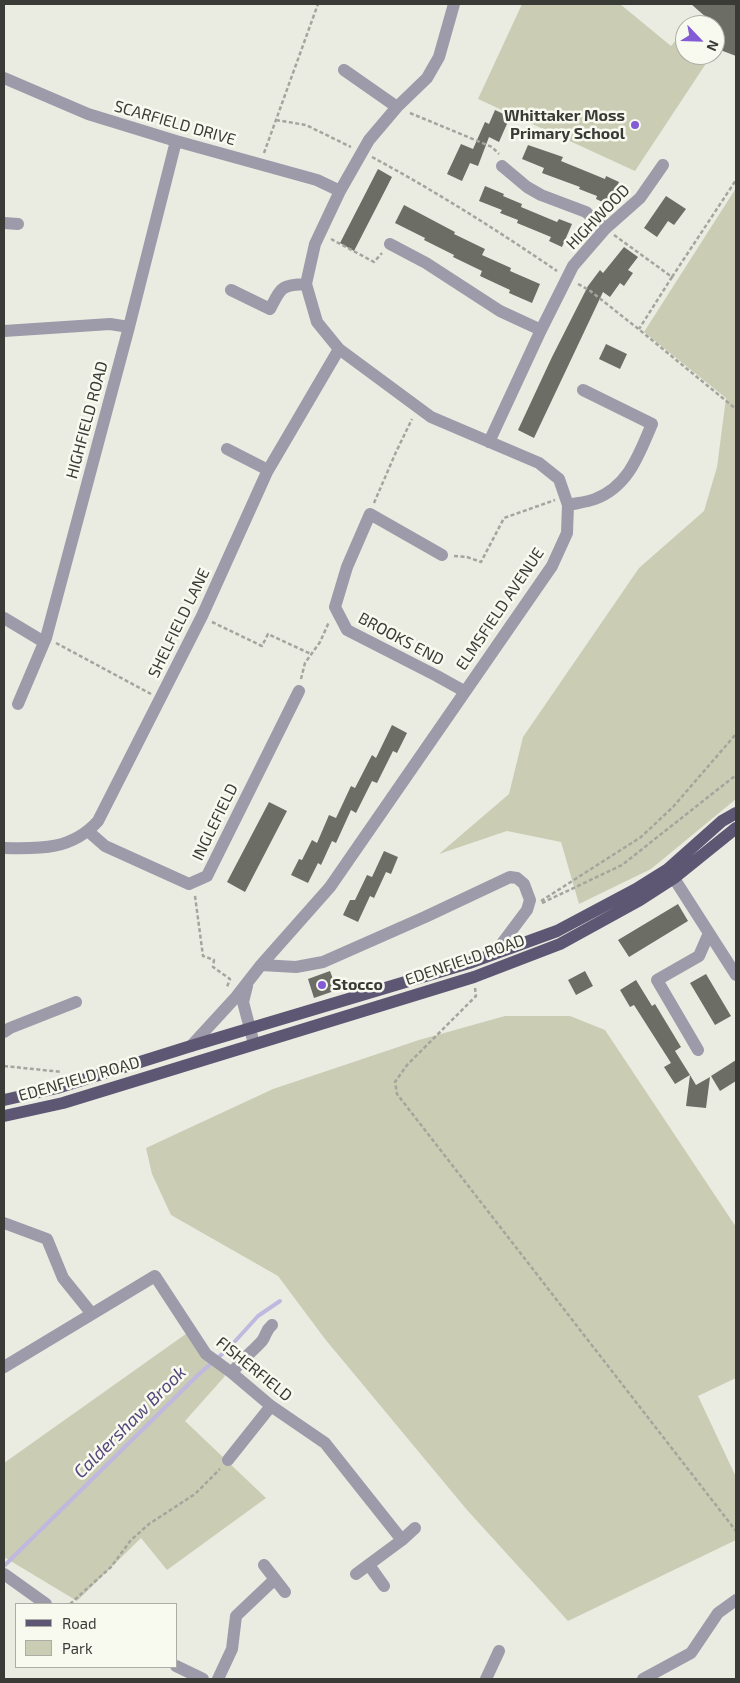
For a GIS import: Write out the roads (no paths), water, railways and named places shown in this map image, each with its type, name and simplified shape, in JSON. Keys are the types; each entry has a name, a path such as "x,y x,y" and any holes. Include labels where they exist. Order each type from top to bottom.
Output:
{"main road":[{"name":"EDENFIELD ROAD","path":"4,1100 57,1088 494,954 557,931 636,889 671,874 722,821 736,813"},
{"name":"EDENFIELD ROAD","path":"4,1116 63,1103 474,977 560,944 640,900 671,874 736,828"}],"street":[{"name":"ELMSFIELD AVENUE","path":"191,1046 236,997 261,965 330,887 552,566 567,534 567,501 559,479 539,463 431,417 339,349 317,322 306,284 315,244 340,191 369,140 427,78 439,58 454,4"},
{"path":"344,70 397,108"},
{"name":"SCARFIELD DRIVE","path":"4,78 88,114 176,141 317,180 340,191"},
{"name":"HIGHFIELD ROAD","path":"18,704 45,640 129,327 176,141"},
{"name":"HIGHWOOD","path":"489,442 573,266 605,229 640,198 663,164"},
{"path":"502,166 527,187 542,195 586,212 605,229"},
{"path":"4,223 18,224"},
{"path":"390,244 426,263 500,311 541,330"},
{"path":"231,290 270,309 280,290 289,285 306,284"},
{"path":"4,331 110,324 129,327"},
{"name":"SHELFIELD LANE","path":"4,848 36,849 65,844 89,832 98,821 202,616 268,470 339,349"},
{"path":"567,501 595,498 616,486 635,464 652,424 583,390"},
{"path":"227,449 268,470"},
{"name":"BROOKS END","path":"442,555 370,514 347,567 335,608 347,630 464,691"},
{"path":"4,618 45,640"},
{"name":"INGLEFIELD","path":"89,832 105,846 189,884 207,876 299,690"},
{"path":"671,874 736,975"},
{"path":"261,965 296,968 323,962 510,877 517,878 524,884 530,900 527,910 494,954"},
{"path":"698,1050 658,980 699,956 709,933"},
{"name":"ELMSFIELD AVENUE","path":"248,982 243,1002 254,1044"},
{"path":"4,1032 76,1002"},
{"path":"4,1223 47,1239 63,1278 92,1314"},
{"name":"FISHERFIELD","path":"4,1367 155,1276 206,1354 227,1369 270,1406 325,1443 402,1540"},
{"path":"227,1369 267,1342 266,1330 272,1325"},
{"path":"228,1460 270,1406"},
{"path":"356,1574 415,1528"},
{"path":"264,1565 285,1592"},
{"path":"369,1565 384,1586"},
{"path":"6,1575 45,1603"},
{"path":"218,1679 232,1649 236,1616 275,1579"},
{"path":"643,1679 691,1653 718,1612 736,1600"},
{"path":"486,1679 499,1651"},
{"path":"178,1667 202,1679"}],"waterway":[{"name":"Caldershaw Brook","path":"4,1566 199,1374 228,1349 258,1316 280,1301"}],"place":[{"name":"Whittaker Moss Primary School","path":"635,125"},
{"name":"Stocco","path":"322,985"}]}
